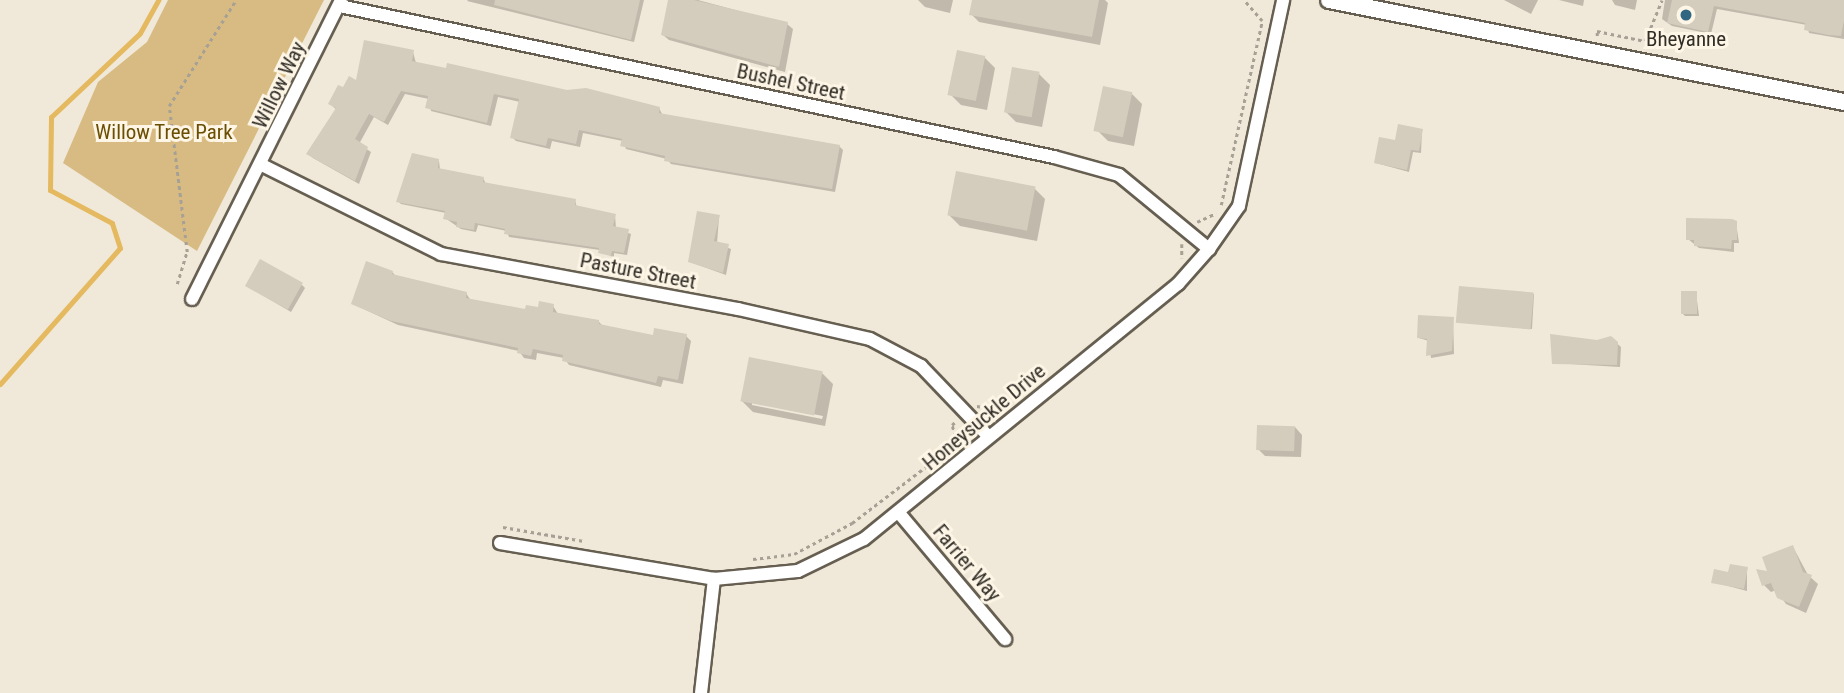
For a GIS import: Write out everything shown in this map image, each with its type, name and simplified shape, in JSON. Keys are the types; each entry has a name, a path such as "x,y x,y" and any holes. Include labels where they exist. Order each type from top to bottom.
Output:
{"street":[{"name":"Honeysuckle Drive","path":"500,543 714,579 797,571 864,539 1178,284 1209,248 1239,206 1283,0"},
{"path":"1329,0 1844,102"},
{"name":"Bushel Street","path":"341,3 1119,175 1209,248"},
{"name":"Willow Way","path":"192,299 262,165 341,3"},
{"name":"Pasture Street","path":"262,165 441,254 738,309 870,339 921,366 989,437"},
{"name":"Farrier Way","path":"899,513 1006,639"},
{"path":"701,693 714,579"}],"path":[{"path":"177,284 187,251 169,106 236,0"},
{"path":"1200,219 1219,212 1262,21 1244,0"},
{"path":"1596,40 1597,31 1645,41 1662,0"},
{"path":"1181,239 1182,261"},
{"path":"979,405 1000,411 1010,402"},
{"path":"743,561 794,554 852,523 957,443 951,425"},
{"path":"503,527 598,544"}],"green space":[{"name":"Willow Tree Park","path":"168,0 324,0 197,251 63,163 98,82 147,42"}],"building":[{"path":"495,0 640,0 631,40 494,5"},
{"path":"668,0 694,0 788,22 779,67 661,35"},
{"path":"972,0 1099,0 1092,37 969,15"},
{"path":"1672,0 1844,0 1844,21 1841,36 1828,35 1804,30 1805,23 1714,6 1708,32 1667,23"},
{"path":"364,40 414,50 412,61 446,68 447,63 567,90 586,88 660,107 659,113 840,145 832,189 664,161 665,156 620,146 622,139 579,130 576,144 548,138 546,146 510,138 519,99 494,94 487,123 425,108 428,96 401,91 384,122 369,114 355,139 368,147 355,181 306,154 336,108 328,104 338,85 343,87 349,76 356,80"},
{"path":"957,50 985,56 976,101 947,95"},
{"path":"1012,67 1040,72 1032,117 1004,112"},
{"path":"1103,86 1132,92 1123,137 1093,131"},
{"path":"1398,124 1423,129 1419,151 1411,150 1407,170 1374,163 1379,137 1395,140"},
{"path":"412,153 439,159 438,168 484,177 483,182 576,199 575,205 616,214 613,226 629,229 624,253 612,251 611,256 598,253 599,248 504,234 505,229 475,223 474,230 456,227 457,222 443,219 445,211 396,202"},
{"path":"956,171 1036,186 1027,231 947,215"},
{"path":"697,211 720,215 714,241 729,244 723,273 688,262"},
{"path":"1686,218 1737,221 1737,240 1732,240 1731,249 1694,246 1694,240 1686,240"},
{"path":"260,259 303,283 288,310 245,286"},
{"path":"366,261 393,271 392,274 467,292 466,298 525,309 526,305 538,307 539,301 554,304 553,312 599,320 599,324 653,335 654,328 687,334 678,380 658,376 656,383 562,361 563,355 533,349 531,356 517,353 518,348 391,321 351,304"},
{"path":"1459,286 1534,293 1530,329 1456,323"},
{"path":"1681,291 1697,291 1697,314 1681,314"},
{"path":"1418,315 1454,317 1452,351 1426,356 1427,339 1417,338"},
{"path":"1550,334 1597,340 1611,336 1618,342 1617,365 1552,364"},
{"path":"749,357 823,371 814,415 740,401"},
{"path":"1257,425 1295,426 1294,451 1256,450"},
{"path":"1793,545 1803,572 1812,575 1799,607 1777,598 1771,583 1762,586 1756,569 1767,571 1762,557"},
{"path":"1730,564 1748,567 1744,589 1711,583 1714,569 1728,572"}],"waterway":[{"path":"0,384 120,248 112,223 50,190 51,117 140,33 158,0"}],"place":[{"name":"Bheyanne","path":"1686,15"}]}
